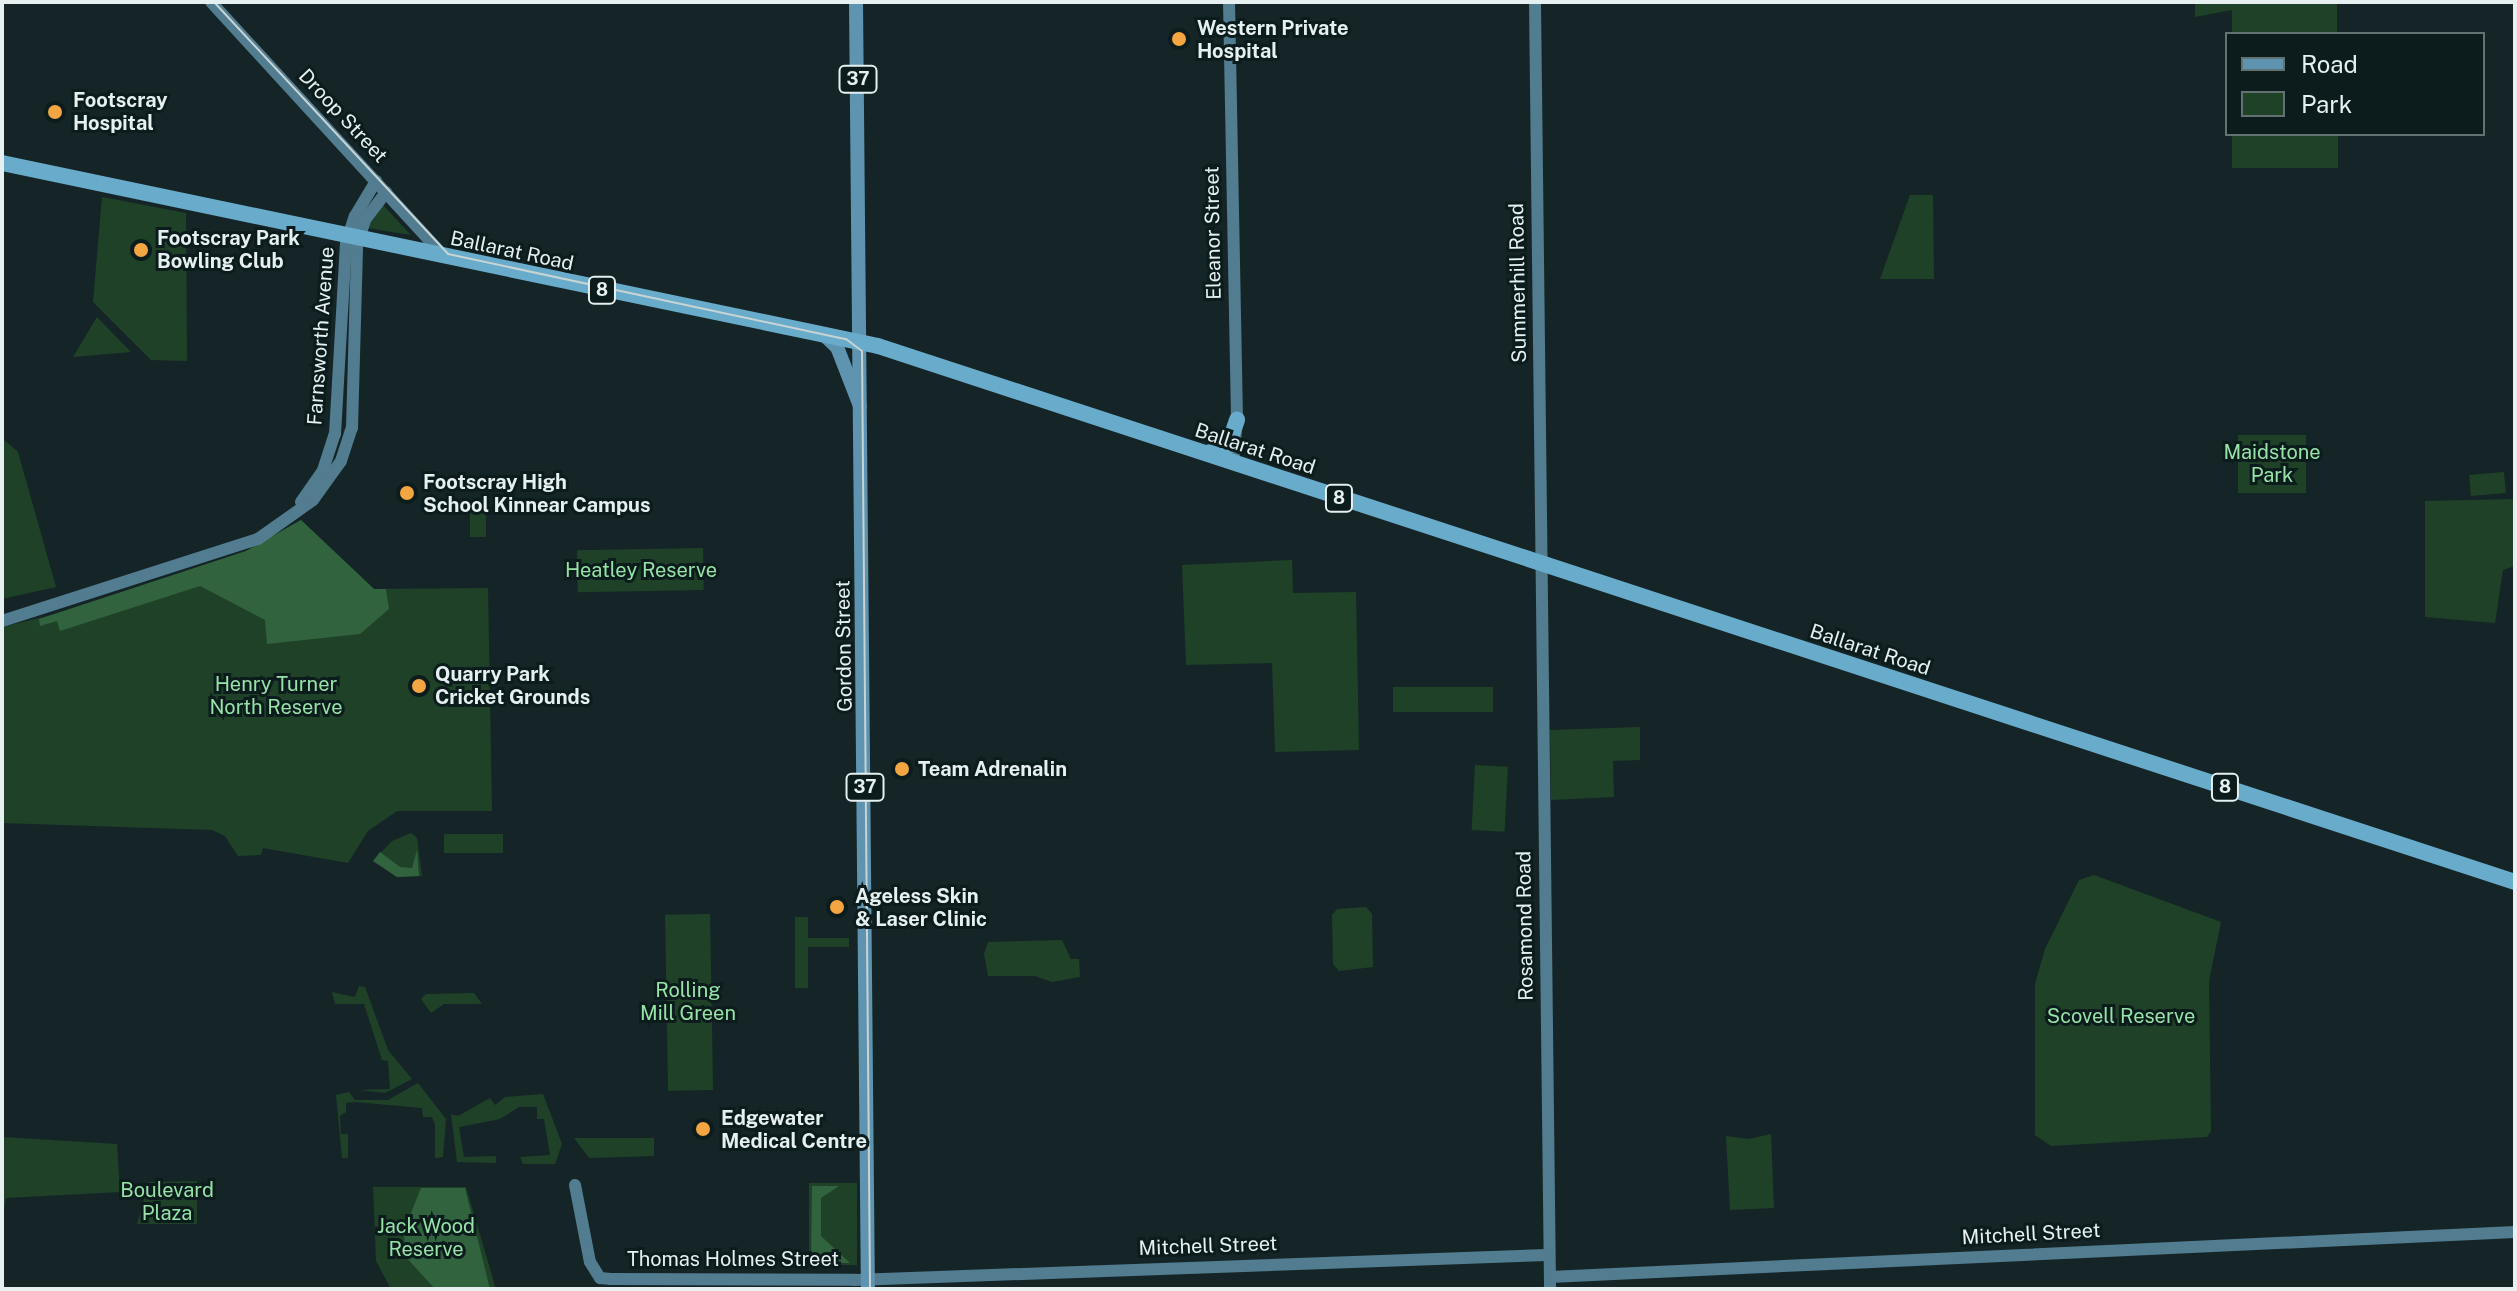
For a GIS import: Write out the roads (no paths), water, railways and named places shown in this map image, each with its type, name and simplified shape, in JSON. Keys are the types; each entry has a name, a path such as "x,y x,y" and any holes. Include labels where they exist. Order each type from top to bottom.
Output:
{"highway":[{"name":"Ballarat Road","path":"2,163 861,343 2515,882"},
{"path":"1205,453 1228,446 1237,420"}],"main road":[{"name":"Gordon Street","path":"856,2 863,410 868,1283"},
{"path":"824,335 836,345 863,410"}],"street":[{"name":"Droop Street","path":"211,2 445,257"},
{"name":"Eleanor Street","path":"1229,2 1237,420 1233,463"},
{"name":"Summerhill Road","path":"1535,2 1543,563"},
{"name":"Farnsworth Avenue","path":"228,549 273,526 305,498 326,464 338,416 340,319 353,237 376,181"},
{"name":"Farnsworth Avenue","path":"2,621 272,532 313,500 341,461 355,416 357,353 353,237 386,192"},
{"path":"340,319 356,319"},
{"path":"339,353 357,353"},
{"path":"338,416 355,416"},
{"name":"Rosamond Road","path":"1543,563 1550,1283"},
{"name":"Thomas Holmes Street","path":"575,1185 590,1262 600,1278 868,1283"},
{"name":"Mitchell Street","path":"1550,1283 2515,1232"},
{"name":"Mitchell Street","path":"868,1283 1548,1255"}],"tram line":[{"path":"214,2 448,254 846,339 862,351 870,1289"}],"place":[{"name":"Western Private Hospital","path":"1179,39"},
{"name":"Footscray Hospital","path":"55,112"},
{"name":"Footscray Park Bowling Club","path":"141,250"},
{"name":"Footscray High School Kinnear Campus","path":"407,493"},
{"name":"Quarry Park Cricket Grounds","path":"419,686"},
{"name":"Team Adrenalin","path":"902,769"},
{"name":"Ageless Skin & Laser Clinic","path":"837,907"},
{"name":"Edgewater Medical Centre","path":"703,1129"}],"park label":[{"name":"Maidstone Park","path":"2272,464"},
{"name":"Heatley Reserve","path":"641,570"},
{"name":"Henry Turner North Reserve","path":"276,696"},
{"name":"Rolling Mill Green","path":"688,1002"},
{"name":"Scovell Reserve","path":"2121,1016"},
{"name":"Boulevard Plaza","path":"167,1202"},
{"name":"Jack Wood Reserve","path":"426,1238"}]}
